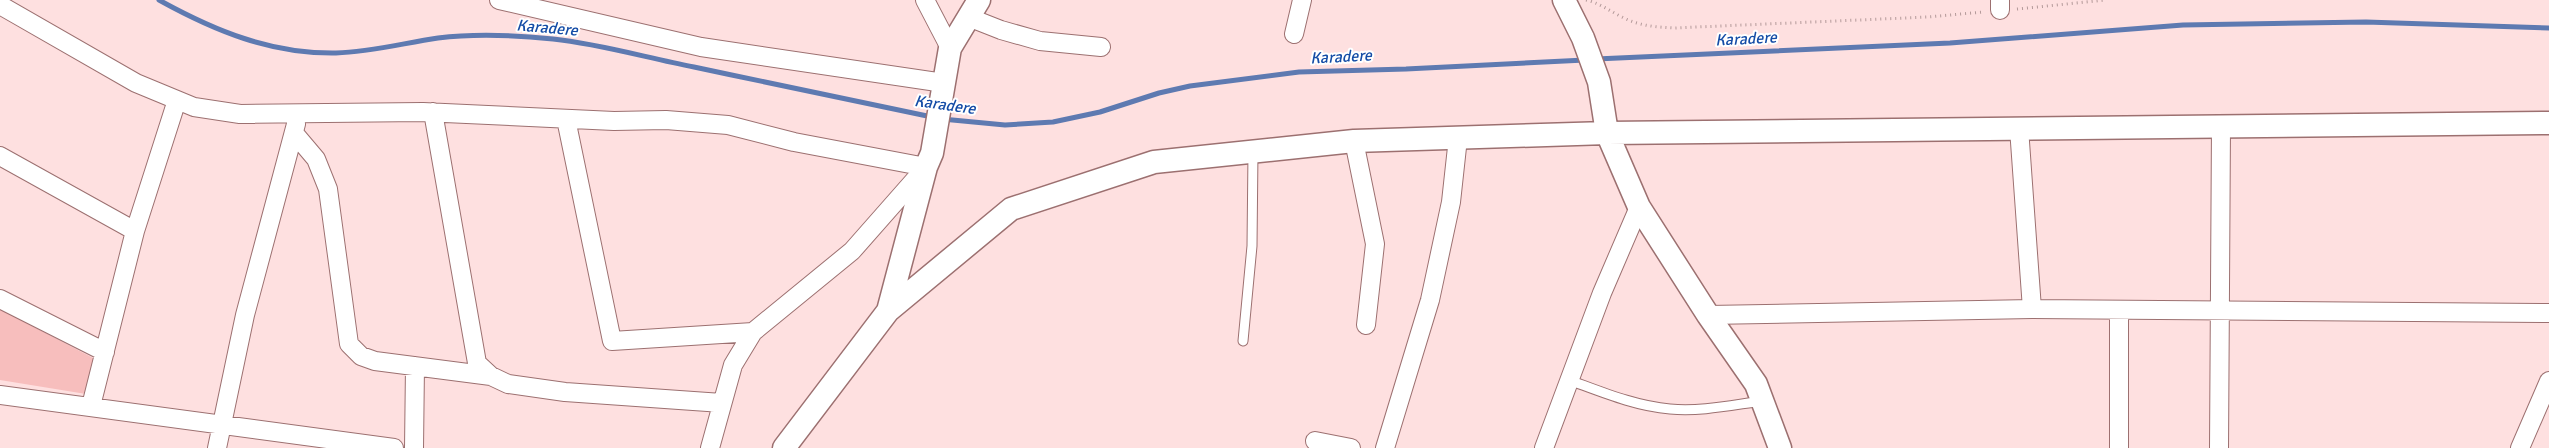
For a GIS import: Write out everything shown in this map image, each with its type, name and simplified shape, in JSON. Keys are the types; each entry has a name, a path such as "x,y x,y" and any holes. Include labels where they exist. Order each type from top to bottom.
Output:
{"street":[{"path":"499,0 701,47 942,90"},
{"path":"925,0 950,48"},
{"path":"1294,34 1302,0"},
{"path":"1564,0 1583,38 1599,82 1607,133 1640,207 1708,315 1756,384 1780,448"},
{"path":"0,5 136,83 194,107 240,114 433,112 614,121 666,120 728,125 794,142 929,160"},
{"path":"888,311 929,160 950,48 973,9 1001,30 1040,41 1101,47"},
{"path":"91,406 135,231 177,100"},
{"path":"433,112 477,363 491,376 508,384 565,392 722,402"},
{"path":"217,448 245,315 299,114"},
{"path":"566,119 612,341 754,332"},
{"path":"784,448 888,311 1011,209 1154,162 1354,141 1607,133 2549,123"},
{"path":"2219,448 2221,126"},
{"path":"2019,128 2032,309"},
{"path":"294,133 316,159 326,178 349,344 361,356 375,361 491,376"},
{"path":"1385,448 1430,300 1451,202 1458,138"},
{"path":"1354,141 1375,244 1366,324"},
{"path":"0,156 135,231"},
{"path":"710,448 733,365 754,332 852,252 929,160"},
{"path":"1544,448 1602,294 1640,207"},
{"path":"0,299 105,352"},
{"path":"1708,315 2032,309 2549,313"},
{"path":"2119,310 2119,448"},
{"path":"414,448 415,366"},
{"path":"2520,448 2549,380"},
{"path":"0,395 394,448"},
{"path":"1315,441 1351,448"}],"lane":[{"path":"1243,341 1252,246 1253,152"},
{"path":"1570,380 1638,403 1671,410 1702,409 1762,401"}],"path":[{"path":"1585,0 1595,2 1626,19 1648,26 1674,28 1928,17 2000,5 2106,0"}],"shaded area":[{"path":"0,309 95,359 86,394 0,380"}],"waterway":[{"name":"Karadere","path":"159,0 222,31 244,39 289,50 349,52 467,35 553,39 606,48 932,117"},
{"name":"Karadere","path":"1596,59 1950,43 2183,25 2366,22 2549,28"},
{"name":"Karadere","path":"942,119 1005,125 1053,122 1100,112 1159,93 1190,86 1299,72 1585,60"}]}
